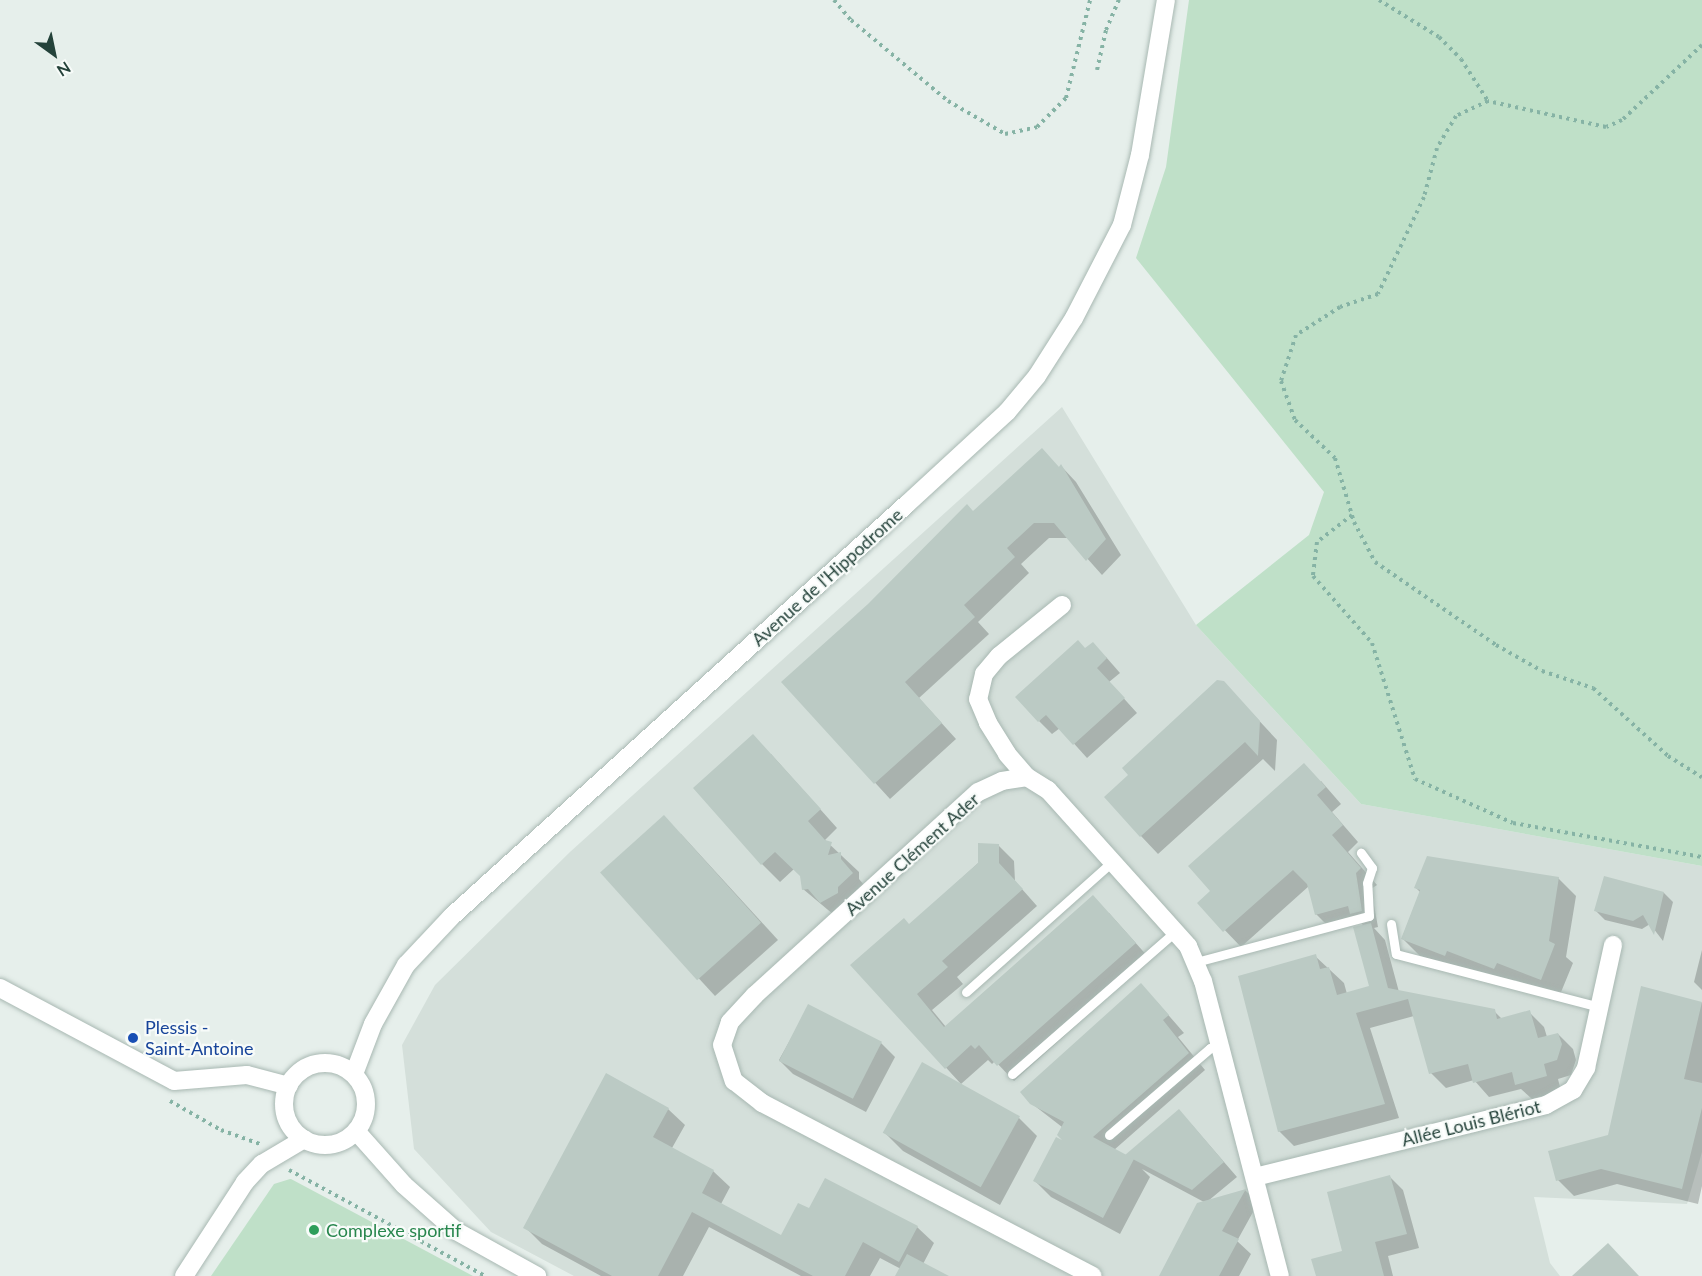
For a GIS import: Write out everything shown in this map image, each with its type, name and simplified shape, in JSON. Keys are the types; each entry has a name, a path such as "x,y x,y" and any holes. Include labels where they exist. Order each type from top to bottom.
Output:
{"street":[{"name":"Avenue de l'Hippodrome","path":"354,1074 373,1024 406,965 451,917 924,489 1007,412 1038,376 1074,318 1122,225 1140,155 1166,0"},
{"path":"1062,605 999,656 984,674 978,699 988,723 1028,777 1048,790 1113,861 1176,931 1196,962 1220,1044 1280,1276"},
{"name":"Avenue Clément Ader","path":"1028,777 1002,781 978,792 755,995 730,1022 722,1045 734,1082 753,1098 1093,1276"},
{"name":"Allée Louis Blériot","path":"1255,1177 1546,1105 1574,1090 1586,1068 1613,945"},
{"path":"0,987 174,1081 247,1075 289,1086"},
{"path":"318,1063 343,1067 354,1074 364,1090 366,1108 356,1131 348,1138 326,1145 304,1139 288,1121 285,1109 289,1086 306,1067 318,1063"},
{"path":"356,1131 404,1185 456,1231 537,1276"},
{"path":"184,1276 244,1182 262,1164 304,1139"}],"lane":[{"path":"1196,962 1369,916 1367,882 1372,868 1361,853"},
{"path":"966,992 1113,861"},
{"path":"1392,924 1396,954 1599,1007"},
{"path":"1012,1074 1176,931"},
{"path":"1109,1135 1210,1048 1220,1044"}],"path":[{"path":"834,0 851,20 948,101 1005,134 1037,127 1066,98 1090,0"},
{"path":"1097,70 1106,30 1119,0"},
{"path":"1379,0 1439,37 1461,59 1488,101"},
{"path":"1702,45 1622,120 1606,127 1488,101 1455,116 1437,148 1424,197 1378,294 1340,308 1296,335 1281,381 1295,420 1335,458 1352,514 1375,562 1496,645 1542,671 1593,688 1668,756 1702,777"},
{"path":"1352,514 1317,542 1313,576 1372,643 1415,779 1513,823 1702,857"},
{"path":"288,1169 485,1276"}],"shaded area":[{"path":"1062,407 1196,625 1361,804 1702,866 1702,1152 1687,1204 1534,1197 1550,1263 1560,1276 574,1276 491,1232 414,1149 402,1045 435,985 570,852"}],"green space":[{"path":"1189,0 1702,0 1702,866 1361,804 1196,625 1309,535 1324,492 1136,258 1166,167"},
{"name":"Complexe sportif","path":"291,1179 473,1276 211,1276 274,1184"}],"building":[{"path":"1042,448 1059,467 1061,464 1106,539 1086,561 1054,523 1034,523 1007,548 1015,557 964,605 975,617 905,682 942,723 874,784 781,682 868,604 967,504 973,511"},
{"path":"1078,640 1085,648 1093,642 1107,658 1097,668 1125,698 1073,745 1046,715 1038,722 1015,697"},
{"path":"1217,680 1224,681 1260,721 1258,756 1245,742 1140,837 1104,797 1128,775 1122,768"},
{"path":"753,734 821,809 808,821 825,840 832,842 828,855 841,852 841,859 853,873 838,887 838,893 820,903 808,889 802,890 800,876 775,852 761,865 693,788"},
{"path":"1304,763 1326,787 1317,795 1343,825 1332,835 1361,868 1356,873 1362,911 1350,914 1348,906 1315,915 1307,884 1293,870 1223,932 1197,903 1210,891 1188,866"},
{"path":"664,815 761,923 697,980 600,873"},
{"path":"978,843 999,844 999,863 1023,889 942,961 948,967 917,994 944,1027 1093,895 1136,943 997,1066 979,1045 975,1049 971,1045 945,1069 850,965 904,918 909,924 978,863"},
{"path":"1427,856 1559,877 1549,941 1555,944 1541,980 1497,963 1494,969 1447,951 1445,956 1401,939 1420,890 1414,888"},
{"path":"1604,876 1664,892 1654,935 1643,915 1633,921 1594,911"},
{"path":"1371,923 1388,988 1495,1009 1497,1019 1530,1010 1538,1038 1558,1033 1562,1044 1557,1060 1544,1064 1547,1076 1515,1085 1512,1072 1473,1083 1468,1064 1429,1074 1408,999 1356,1013 1385,1104 1278,1132 1238,976 1316,954 1320,969 1329,967 1337,995 1369,986 1353,927"},
{"path":"1141,983 1169,1015 1163,1020 1189,1053 1093,1137 1134,1159 1103,1218 1033,1181 1056,1137 1062,1140 1057,1135 1064,1122 1030,1104 1020,1092"},
{"path":"1641,986 1702,1002 1684,1079 1702,1083 1702,1108 1682,1189 1601,1169 1556,1181 1548,1151 1608,1135"},
{"path":"808,1004 882,1042 853,1099 779,1061"},
{"path":"922,1062 1020,1116 981,1187 883,1133"},
{"path":"606,1073 669,1108 653,1137 714,1170 702,1193 781,1235 798,1203 809,1208 825,1178 918,1226 899,1262 863,1242 845,1276 813,1276 692,1212 658,1276 612,1276 523,1228"},
{"path":"1179,1109 1224,1162 1192,1190 1125,1155"},
{"path":"1390,1175 1407,1234 1375,1242 1384,1276 1316,1276 1311,1259 1342,1251 1327,1192"},
{"path":"1246,1189 1222,1231 1239,1239 1219,1276 1159,1276 1197,1203"},
{"path":"1608,1243 1639,1276 1572,1276"},
{"path":"907,1254 949,1276 895,1276"}],"place":[{"name":"Plessis - Saint-Antoine","path":"133,1038"},
{"name":"Complexe sportif","path":"314,1230"}]}
